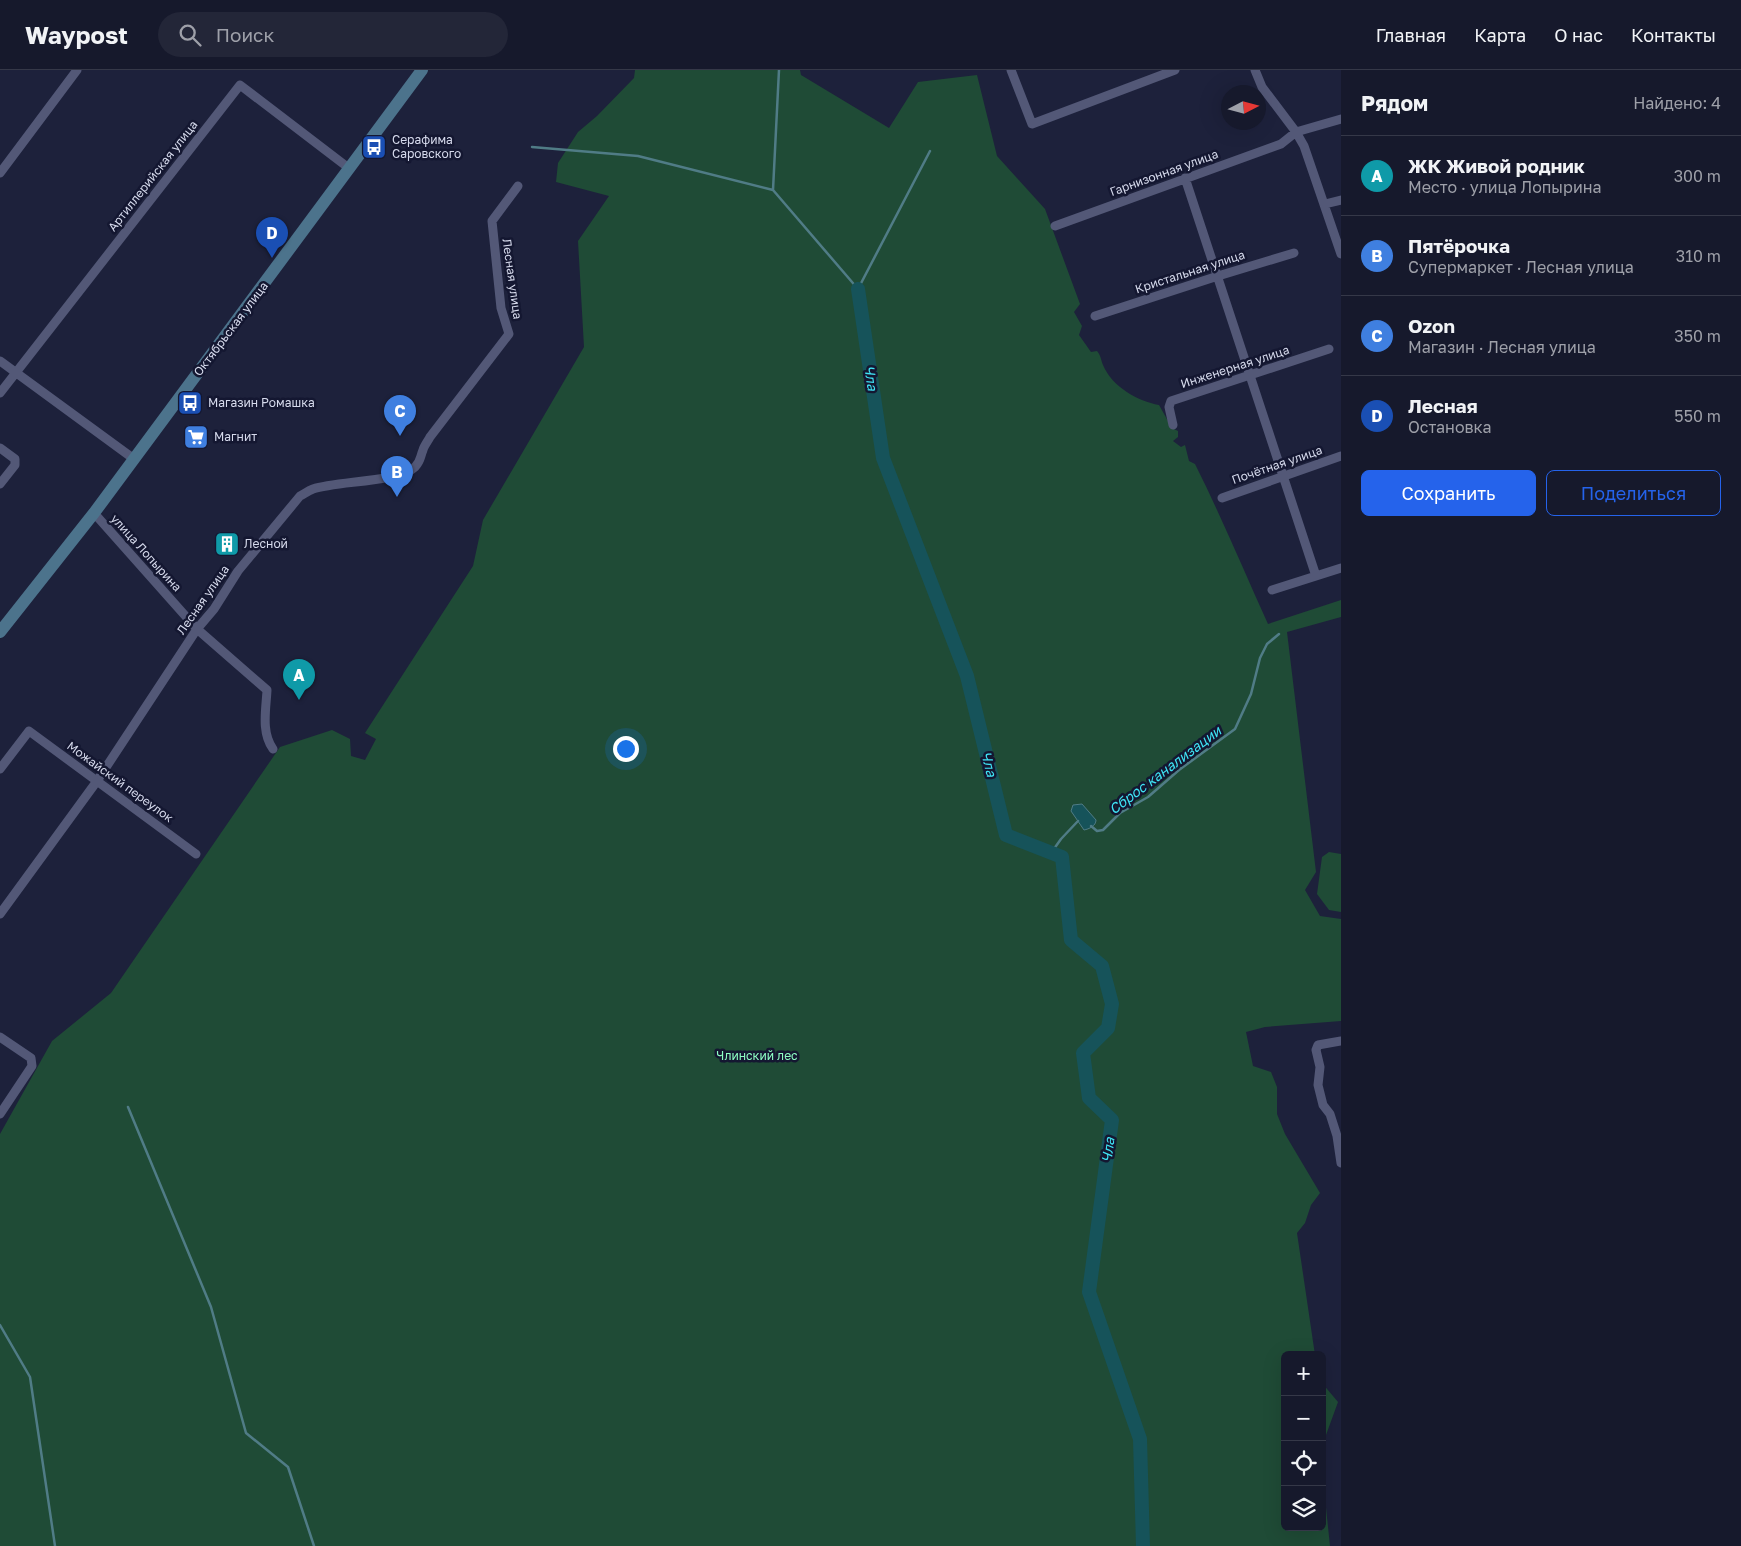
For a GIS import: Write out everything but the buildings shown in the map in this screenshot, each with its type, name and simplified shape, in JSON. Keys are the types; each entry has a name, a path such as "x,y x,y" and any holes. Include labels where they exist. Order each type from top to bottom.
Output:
{"main road":[{"name":"Октябрьская улица","path":"0,632 94,513 422,70"}],"street":[{"path":"0,173 77,70"},
{"path":"1011,70 1032,124 1175,70"},
{"path":"1255,70 1262,88 1296,132 1304,146 1341,254"},
{"name":"Артиллерийская улица","path":"0,393 240,85 350,169"},
{"path":"1296,132 1341,119"},
{"name":"Гарнизонная улица","path":"1055,226 1282,144 1296,132"},
{"path":"1185,178 1316,576"},
{"name":"Лесная улица","path":"0,914 96,781 238,571 300,496 323,486 406,473 414,468 422,458 422,451 430,437 508,334 501,308 492,221 518,186"},
{"path":"1325,204 1341,200"},
{"name":"Кристальная улица","path":"1095,316 1294,253"},
{"name":"Инженерная улица","path":"1174,424 1169,407 1171,401 1329,349"},
{"path":"0,361 134,459"},
{"path":"0,448 15,459 15,465 0,484"},
{"name":"Почётная улица","path":"1222,498 1341,456"},
{"name":"улица Лопырина","path":"94,513 197,629 267,690 265,727 267,742 272,749"},
{"path":"1272,590 1341,568"},
{"name":"Можайский переулок","path":"0,769 29,731 196,854"},
{"path":"0,1037 31,1058 32,1066 0,1114"},
{"path":"1341,1041 1318,1045 1316,1050 1320,1067 1318,1085 1323,1105 1330,1114 1339,1136 1341,1163"}],"green space":[{"name":"Члинский лес","path":"635,70 800,70 801,75 889,128 918,82 977,75 997,156 1045,209 1080,304 1074,312 1082,326 1079,335 1091,352 1097,351 1107,373 1119,386 1134,396 1159,405 1172,428 1178,431 1178,437 1173,441 1181,447 1185,445 1189,461 1195,464 1268,624 1341,600 1341,617 1287,632 1316,872 1305,890 1320,916 1341,919 1341,1021 1265,1027 1246,1032 1253,1066 1271,1072 1277,1087 1277,1114 1285,1134 1320,1193 1311,1205 1305,1223 1297,1233 1314,1351 1281,1351 1281,1531 1326,1531 1326,1508 1330,1546 0,1546 0,1134 52,1041 111,993 280,747 332,730 350,739 351,756 365,760 376,739 365,733 473,566 483,520 584,347 578,241 609,196 556,182 558,163 578,132 597,116 634,78"},
{"path":"1329,852 1341,854 1341,912 1329,910 1317,894 1322,857"},
{"path":"1326,1388 1338,1402 1326,1435"}],"shaded area":[{"path":"1082,804 1096,820 1094,826 1084,830 1071,811 1073,805"}],"waterway":[{"path":"773,190 779,70"},
{"name":"Чла","path":"532,147 638,156 773,190 858,289 930,151"},
{"name":"Чла","path":"858,289 883,458 967,676 1006,835 1062,857 1071,940 1102,966 1112,1004 1108,1028 1083,1053 1089,1098 1112,1120 1089,1292 1140,1439 1143,1546"},
{"name":"Сброс канализации","path":"1091,826 1097,831 1103,830 1120,813 1148,797 1179,770 1235,729 1251,694 1260,658 1267,644 1279,634"},
{"name":"Сброс канализации","path":"1051,853 1078,821"},
{"path":"128,1107 211,1307 246,1433 288,1467 314,1546"},
{"path":"0,1325 30,1377 55,1546"}],"place":[{"name":"Серафима Саровского","path":"374,147"},
{"name":"Лесная","path":"272,258"},
{"name":"Магазин Ромашка","path":"190,403"},
{"name":"Ozon","path":"400,436"},
{"name":"Магнит","path":"196,437"},
{"name":"Пятёрочка","path":"397,497"},
{"name":"Лесной","path":"227,544"},
{"name":"ЖК Живой родник","path":"299,700"}]}
